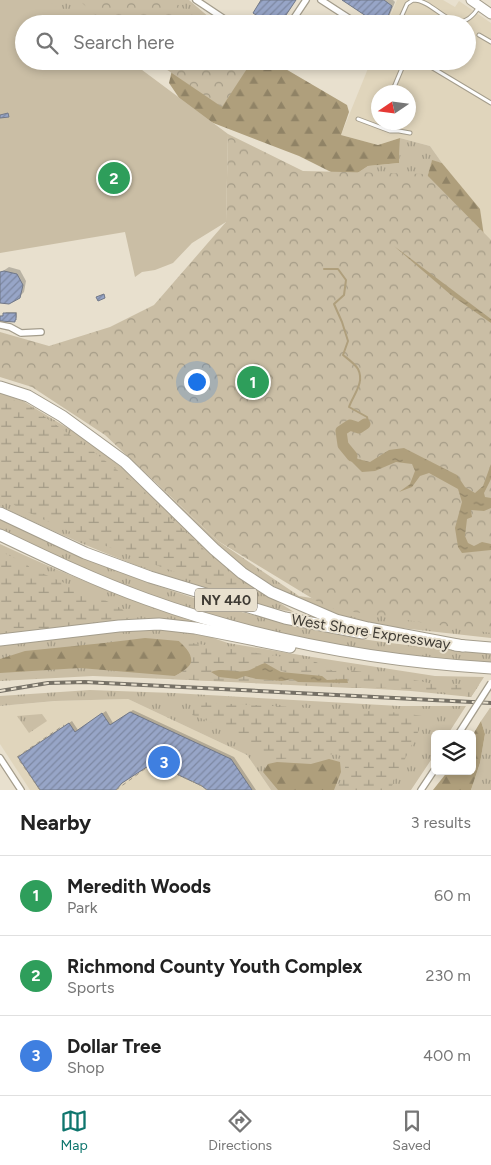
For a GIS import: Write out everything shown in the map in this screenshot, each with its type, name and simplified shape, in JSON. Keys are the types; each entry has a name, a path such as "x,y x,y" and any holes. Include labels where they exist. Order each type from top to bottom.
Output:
{"highway":[{"path":"0,387 28,396 62,416 125,462 214,549 242,573 271,592 336,620 463,646"},
{"name":"West Shore Expressway","path":"0,513 85,553 150,577 284,618 348,631 491,648"},
{"name":"West Shore Expressway","path":"0,535 82,573 146,599 214,621 337,649 404,660 491,668"},
{"path":"0,640 119,626 159,624 195,628 260,642 345,656 404,660"}],"main road":[{"path":"470,0 491,14"}],"street":[{"path":"196,0 218,15"},
{"path":"296,15 306,0"},
{"path":"321,0 344,15"},
{"path":"0,325 10,327 21,333 41,332"},
{"path":"461,730 491,683"},
{"path":"0,758 21,790"},
{"path":"421,790 431,775"}],"lane":[{"path":"402,15 407,4 413,0 442,15"},
{"path":"472,15 480,6"},
{"path":"479,35 491,42"},
{"path":"395,85 401,70"},
{"path":"436,70 491,103"},
{"path":"358,119 371,122"},
{"path":"388,130 410,133"}],"path":[{"path":"40,790 18,757 64,724"},
{"path":"118,788 153,763 202,786 206,790"}],"shaded area":[{"path":"397,0 443,0 455,7 459,1 491,23 491,242 484,236 479,209 430,146 400,138 378,145 341,135 367,70 476,70 476,15 391,15"},
{"path":"128,699 247,755 271,790 30,790 0,744 0,706 56,701"}],"green space":[{"path":"0,0 47,0 67,15 15,15 15,70 142,70 228,134 226,222 192,243 173,263 155,270 142,272 135,277 125,232 0,253"},
{"path":"30,0 189,0 206,15 68,15 52,15"},
{"path":"79,0 171,0 193,15 95,15"},
{"path":"167,70 246,70 222,107"},
{"path":"172,70 287,70 347,105 349,112 341,135 378,145 400,138 399,163 368,166 347,180 299,156 190,114 169,83"},
{"path":"228,134 303,171 426,174 491,240 491,633 328,608 218,541 105,435 32,387 0,377 0,332 49,346 110,327 154,305 226,222"},
{"path":"400,138 430,146 442,163 432,161 424,189 347,180 368,166 399,163"},
{"path":"432,160 442,163 480,209 484,236 424,189"},
{"path":"0,393 23,401 84,438 121,467 207,550 248,583 294,612 245,601 160,574 53,531 0,506"},
{"path":"0,396 28,405 130,480 242,587 211,585 131,556 66,530 19,508 0,496"},
{"path":"159,486 218,541 299,596 491,627 491,638 347,620 300,603 233,560 169,501"},
{"path":"0,518 128,575 206,602 260,617 340,635 397,644 491,654 491,663 408,657 353,649 246,626 193,611 120,585 0,532"},
{"path":"0,544 112,592 227,633 187,625 0,637"},
{"path":"0,551 27,564 30,568 111,603 122,609 129,617 125,622 0,636"},
{"path":"169,629 210,637 228,643 435,676 484,677 471,697 411,691 294,684 93,676 0,681 0,646 125,630"},
{"path":"145,638 179,641 189,650 192,662 189,668 175,676 80,668 0,673 0,659 25,651"},
{"path":"179,641 316,662 333,671 348,670 396,676 438,685 479,685 471,697 434,691 394,688 352,688 170,679 183,671 191,663 190,654","holes":["265,663 272,667 310,677 338,678 342,684 324,681 298,682 292,679 282,681 257,679 219,669 245,672"]},
{"path":"90,690 399,706 466,706 451,730 431,730 431,760 411,790 271,790 247,755 128,699 55,701 0,706 0,696"},
{"path":"195,702 404,713 422,716 419,730 390,790 336,790 345,772 345,759 341,756 332,754 309,759 273,760 235,734 192,715"},
{"path":"491,708 491,790 471,790 480,763 485,734 481,721"},
{"path":"42,714 47,721 29,733 17,716"},
{"path":"481,721 485,734 476,775 476,730"},
{"path":"329,759 340,762 341,772 334,790 278,790 263,772 268,764 277,762 311,764"},
{"path":"445,775 476,775 471,790 433,790"}],"water":[{"path":"394,246 491,319 491,323 451,295"},
{"path":"343,445 358,459 370,462 389,450 404,448 457,475 465,487 475,493 483,486 491,464 491,479 484,493 485,497 491,498 491,508 484,511 471,510 472,517 467,519 465,536 468,543 474,546 482,542 491,544 491,550 462,553 458,547 455,528 462,502 458,489 429,473 420,476 412,487 399,492 410,484 415,471 412,464 396,462 375,471 362,472 348,458"},
{"path":"265,663 281,672 322,676 327,680 347,679 348,683 298,682 292,679 282,681 245,676 237,679 219,677 211,672 220,670 246,671"}],"building":[{"path":"261,0 296,0 286,15 256,15 253,13"},
{"path":"342,0 384,0 392,6 388,15 364,15"},
{"path":"8,113 9,117 0,118 0,115"},
{"path":"0,272 17,274 23,285 20,298 9,304 0,303"},
{"path":"104,294 105,298 98,301 96,297"},
{"path":"3,313 16,313 15,322 0,321 0,316 3,316"},
{"path":"130,712 231,759 252,790 207,790 153,763 122,783 116,790 40,790 18,757 69,723 75,732 102,713 110,725"}],"waterway":[{"path":"324,269 338,269 346,280 344,295 334,304 348,341 343,355 355,365 360,374 358,389 349,407 367,417 368,422 365,424"},
{"path":"352,456 343,445 341,431 350,425 359,428 365,424"}],"railway":[{"path":"0,691 48,683 85,682 491,703"}],"place":[{"name":"Richmond County Youth Complex","path":"114,178"},
{"name":"Meredith Woods","path":"253,382"},
{"name":"Dollar Tree","path":"164,762"}]}
